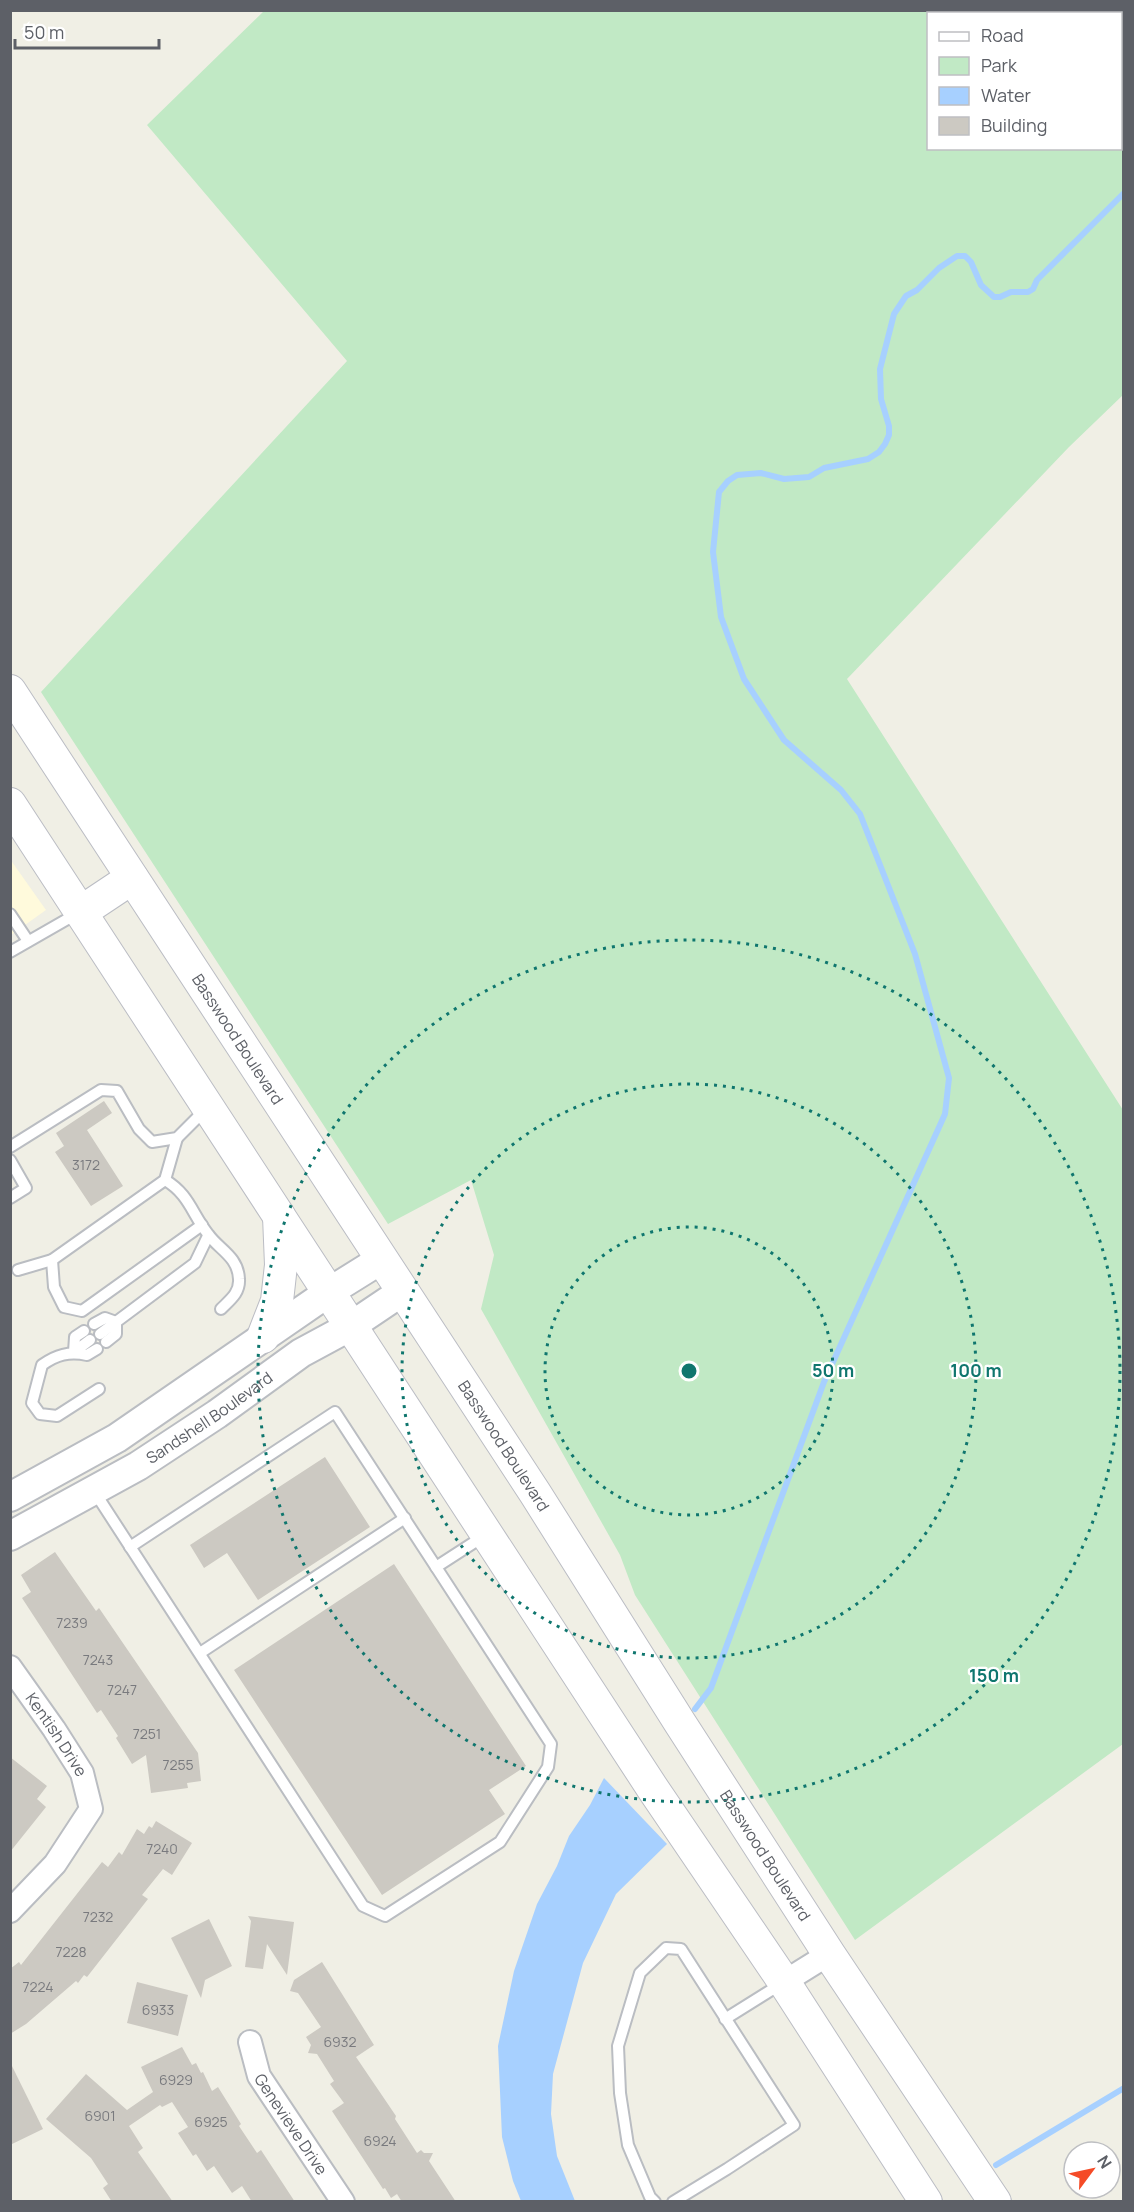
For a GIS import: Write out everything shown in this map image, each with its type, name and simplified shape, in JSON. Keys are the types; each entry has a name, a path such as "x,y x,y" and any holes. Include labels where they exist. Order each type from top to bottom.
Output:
{"main road":[{"name":"Basswood Boulevard","path":"10,691 535,1493 829,1954 995,2202"},
{"path":"10,804 653,1789 784,1982 926,2202"},
{"path":"81,912 132,878"},
{"path":"263,1337 277,1301 281,1265 279,1215"}],"street":[{"path":"10,1497 117,1438 329,1292 382,1259"},
{"name":"Sandshell Boulevard","path":"10,1536 138,1466 218,1414 301,1353 351,1326 403,1291"},
{"name":"Kentish Drive","path":"10,1667 82,1773 91,1809 55,1864 10,1911"},
{"path":"784,1982 829,1954"},
{"name":"Genevieve Drive","path":"250,2042 259,2076 343,2202"}],"lane":[{"path":"10,952 81,912"},
{"path":"12,919 28,941"},
{"path":"10,1148 101,1090 117,1091 134,1122 152,1142 177,1138"},
{"path":"18,1270 52,1260 165,1180 177,1138 208,1106"},
{"path":"10,1160 26,1188 10,1198"},
{"path":"165,1180 178,1188 208,1236 225,1250 234,1262 239,1278 236,1294 221,1309"},
{"path":"52,1260 54,1287 64,1307 82,1311 202,1225"},
{"path":"99,1389 57,1416 40,1413 33,1403 42,1365 53,1357 74,1352 87,1355 95,1337 195,1263 208,1236"},
{"path":"74,1352 75,1337 95,1337"},
{"path":"94,1491 130,1547 200,1653 363,1906 385,1916 500,1842 549,1767 550,1744 335,1412 130,1547"},
{"path":"200,1653 405,1518"},
{"path":"436,1567 487,1534"},
{"path":"655,2202 650,2197 628,2145 620,2093 618,2046 640,1972 666,1948 681,1949 794,2125 673,2202"},
{"path":"725,2019 784,1982"}],"shaded area":[{"path":"10,859 46,910 11,935 10,935"}],"green space":[{"path":"265,10 1123,11 1123,395 1069,447 847,679 1123,1110 1123,1744 855,1940 635,1595 620,1555 481,1309 494,1255 471,1180 388,1224 41,692 347,361 147,125"}],"water":[{"path":"604,1778 667,1844 616,1894 583,1963 553,2074 551,2114 557,2156 575,2201 521,2201 513,2181 502,2137 498,2046 514,1971 537,1904 557,1866 569,1836 590,1805"}],"building":[{"path":"104,1101 112,1113 87,1130 123,1186 91,1206 55,1152 64,1146 56,1133"},
{"path":"325,1457 370,1527 258,1600 227,1553 204,1568 190,1545"},
{"path":"55,1552 96,1611 99,1608 198,1753 201,1781 187,1783 188,1788 151,1793 146,1755 132,1764 101,1710 97,1713 22,1598 31,1592 21,1575"},
{"path":"394,1564 526,1766 489,1790 505,1814 382,1895 234,1670"},
{"path":"10,1757 47,1786 37,1799 46,1807 10,1852"},
{"path":"156,1821 192,1843 172,1875 163,1869 142,1895 148,1899 87,1977 84,1975 78,1983 76,1981 26,2024 10,2034 10,1969 19,1962 21,1965 102,1862 108,1867 119,1852 122,1855 137,1829 144,1834 149,1826 152,1828"},
{"path":"248,1916 294,1922 287,1975 267,1944 263,1969 245,1967 251,1921"},
{"path":"209,1919 232,1966 205,1980 201,1998 171,1938"},
{"path":"322,1962 374,2045 356,2057 396,2116 395,2119 417,2153 421,2150 424,2153 433,2153 429,2161 456,2202 402,2202 397,2194 391,2198 332,2111 344,2103 330,2084 334,2081 317,2054 308,2053 311,2045 306,2037 321,2027 298,1993 290,1991 294,1980"},
{"path":"137,1982 188,1995 178,2036 127,2023"},
{"path":"182,2047 192,2065 196,2063 201,2073 203,2072 212,2091 218,2087 257,2153 261,2150 295,2202 252,2202 242,2186 232,2193 214,2166 207,2171 196,2154 193,2156 178,2133 188,2127 172,2102 162,2107 160,2105 129,2126 143,2148 138,2152 173,2202 112,2202 103,2188 108,2184 91,2158 46,2119 86,2074 127,2110 153,2092 141,2067"},
{"path":"10,2062 43,2129 10,2145"}],"waterway":[{"path":"695,1709 711,1688 824,1382 945,1114 949,1078 915,954 860,814 841,790 784,740 744,679 721,617 713,552 719,492 728,481 737,475 761,473 784,479 809,477 824,468 868,459 879,452 889,435 889,426 881,399 880,369 894,314 906,296 917,290 939,268 957,256 965,256 971,262 981,285 994,297 1011,292 1028,292 1033,289 1037,280 1124,193"},
{"path":"996,2165 1124,2088"}]}
